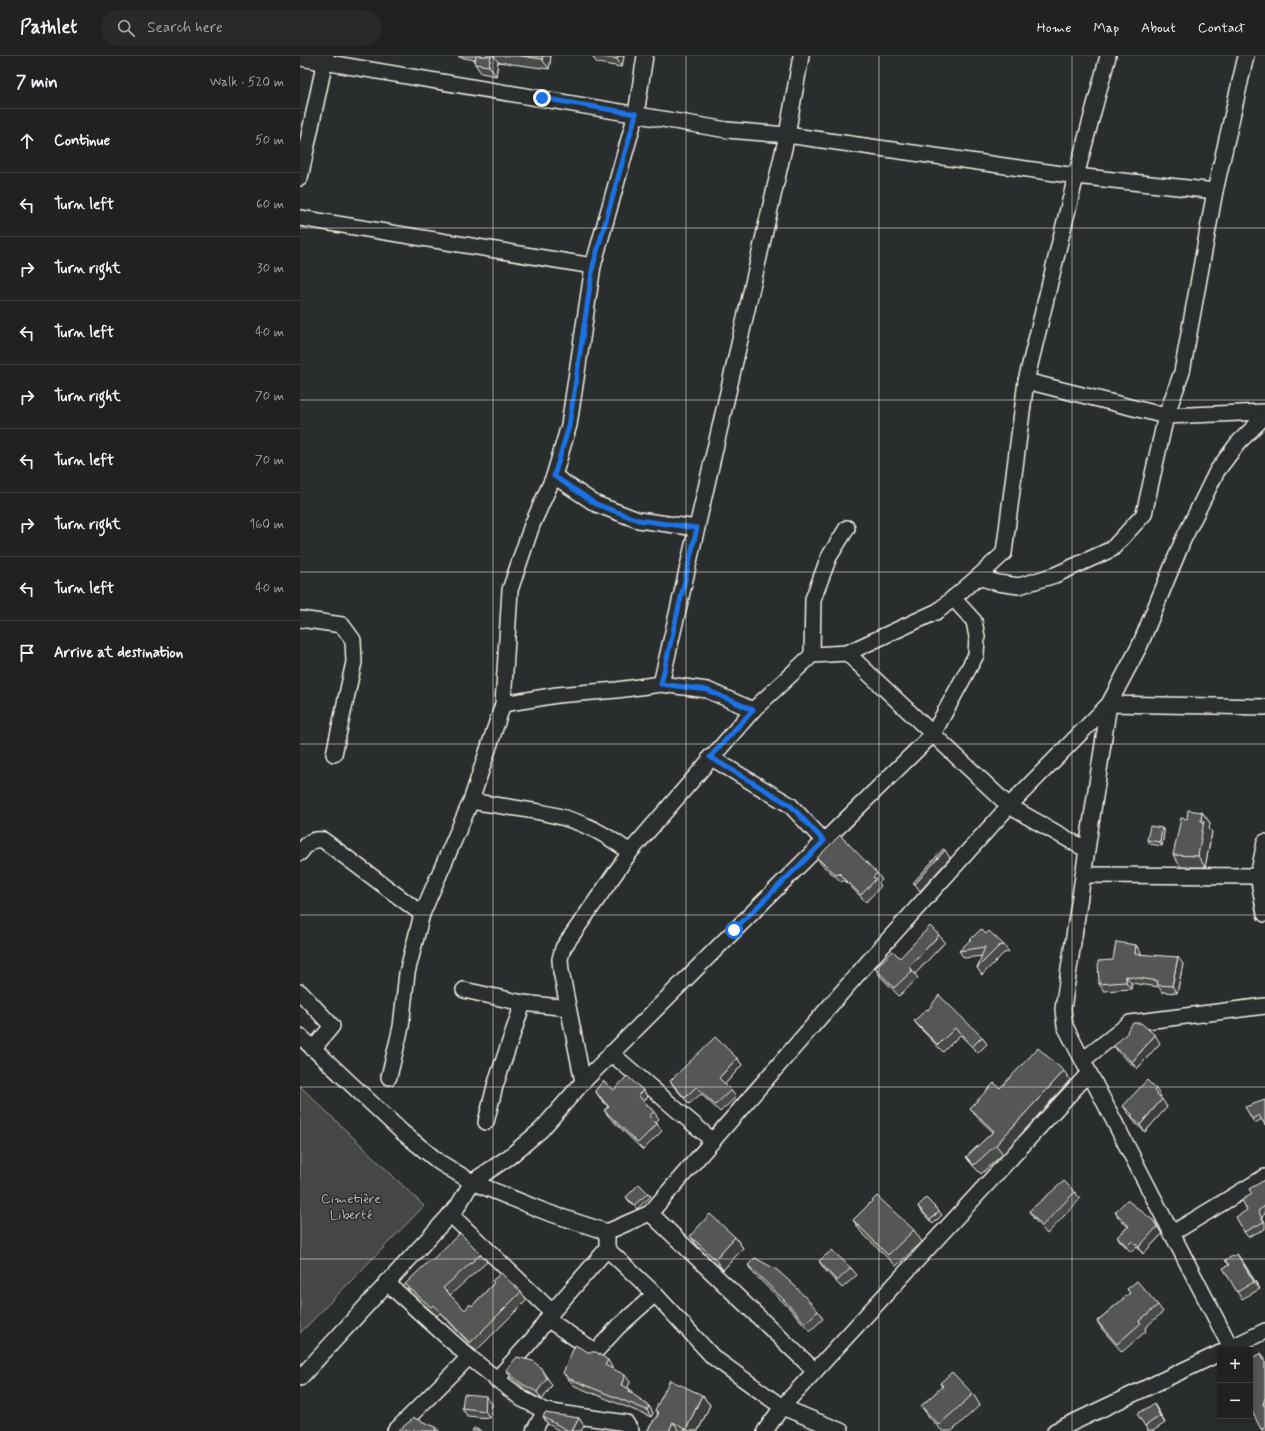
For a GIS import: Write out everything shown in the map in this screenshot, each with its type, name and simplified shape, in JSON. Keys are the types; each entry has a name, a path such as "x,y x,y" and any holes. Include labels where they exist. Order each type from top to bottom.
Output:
{"street":[{"path":"390,1077 401,1027 407,973 422,914 471,802 503,704 510,590 532,525 554,476 569,426 593,266 636,114 645,56"},
{"path":"661,684 787,136 801,56"},
{"path":"583,1082 561,971 560,959 563,948 630,852 710,757 753,710 812,655 848,653 938,610 1004,553 1026,380 1076,176 1108,56"},
{"path":"978,577 998,583 1019,586 1055,575 1112,549 1144,514 1166,416 1182,372 1215,191 1246,56"},
{"path":"300,58 325,59 727,130 787,136 1076,176 1215,191"},
{"path":"300,178 325,59"},
{"path":"300,218 593,266"},
{"path":"1026,380 1166,416 1265,412"},
{"path":"300,1036 439,1162 472,1182 546,1212 607,1232 650,1213 852,980 1009,806 1109,704 1140,645 1183,540 1217,471 1238,443 1265,416"},
{"path":"554,476 596,504 638,520 697,528"},
{"path":"812,655 813,599 829,558 848,528"},
{"path":"300,1378 386,1282 458,1206 472,1182 509,1157 542,1130 583,1082 611,1053 933,734 976,655 977,637 974,621 953,598"},
{"path":"300,620 342,625 353,640 354,662 334,754"},
{"path":"848,653 1009,806 1087,850"},
{"path":"503,704 557,695 617,690 661,684 707,690 753,710"},
{"path":"1109,704 1265,707"},
{"path":"1109,704 1063,1008 1065,1026 1171,1234 1224,1347"},
{"path":"710,757 790,805 824,841"},
{"path":"471,802 553,815 581,823 604,834 630,852"},
{"path":"300,853 309,842 316,838 323,840 422,914"},
{"path":"1265,842 1258,876 1265,912"},
{"path":"1083,874 1258,876"},
{"path":"464,990 523,1003 568,1008"},
{"path":"300,992 332,1026 313,1049"},
{"path":"486,1122 495,1086 523,1003"},
{"path":"774,1427 782,1407 1086,1067 1130,1023 1265,1006"},
{"path":"611,1053 713,1141"},
{"path":"1171,1234 1265,1176"},
{"path":"650,1213 815,1371"},
{"path":"450,1214 549,1315 593,1350 597,1350 618,1327 655,1294"},
{"path":"496,1380 532,1340 549,1315 607,1249 607,1232"},
{"path":"607,1249 655,1294 713,1357 782,1407 841,1431"},
{"path":"386,1282 469,1357 496,1380 522,1399 545,1411 626,1423 631,1431"},
{"path":"1231,1347 1265,1331"},
{"path":"1057,1430 1217,1354"},
{"path":"395,1431 469,1357"},
{"path":"534,1431 545,1411"}],"green space":[{"name":"Cimetière Liberté","path":"300,1086 424,1206 300,1333"}],"building":[{"path":"476,56 491,56 489,66 475,64"},
{"path":"520,56 543,56 542,59"},
{"path":"596,56 618,56 617,59"},
{"path":"1188,810 1202,812 1201,821 1204,821 1198,856 1173,855 1181,818 1187,819"},
{"path":"1150,826 1162,828 1160,842 1147,840"},
{"path":"840,835 877,873 873,877 876,879 861,895 839,873 837,875 817,858"},
{"path":"943,849 945,850 915,884 913,883"},
{"path":"930,926 939,935 909,967 912,971 894,988 875,968 893,951 900,958"},
{"path":"981,929 986,934 989,931 1004,945 999,946 977,968 985,947 959,951"},
{"path":"1116,942 1136,945 1135,954 1178,957 1172,986 1157,985 1158,981 1126,976 1126,982 1099,984 1098,961 1113,960"},
{"path":"939,995 982,1037 973,1046 955,1028 938,1045 914,1021 927,1009 928,1010"},
{"path":"1133,1023 1141,1023 1155,1035 1132,1062 1114,1046 1128,1032 1127,1031"},
{"path":"715,1037 737,1058 719,1078 731,1090 715,1105 696,1087 685,1098 670,1081"},
{"path":"1038,1048 1064,1071 996,1145 974,1165 966,1157 994,1131 970,1108 994,1083 1000,1088"},
{"path":"627,1076 643,1090 638,1095 654,1112 649,1116 657,1124 638,1143 604,1110 609,1107 595,1091 603,1081 614,1090"},
{"path":"1147,1080 1156,1089 1154,1091 1162,1099 1140,1125 1131,1116 1133,1115 1123,1106"},
{"path":"1265,1100 1265,1125 1259,1115 1252,1119 1245,1107"},
{"path":"1265,1180 1265,1206 1258,1211 1264,1222 1244,1232 1236,1217 1247,1210 1242,1200 1252,1194 1249,1189"},
{"path":"1064,1181 1075,1192 1042,1226 1029,1211"},
{"path":"639,1184 648,1193 634,1205 626,1197"},
{"path":"877,1196 914,1230 888,1255 853,1220"},
{"path":"926,1198 939,1211 930,1220 918,1206"},
{"path":"1127,1200 1154,1221 1157,1227 1139,1247 1132,1241 1127,1246 1117,1237 1129,1226 1115,1212"},
{"path":"710,1214 735,1237 715,1259 690,1236"},
{"path":"460,1233 481,1254 443,1288 465,1310 470,1304 472,1306 494,1283 492,1281 501,1273 521,1292 470,1343 434,1305 431,1307 405,1284"},
{"path":"832,1250 851,1268 837,1281 819,1261"},
{"path":"1237,1254 1254,1282 1237,1292 1223,1268 1229,1265 1225,1260"},
{"path":"755,1258 777,1270 795,1286 818,1311 805,1323 748,1265"},
{"path":"1137,1281 1158,1305 1139,1321 1141,1323 1117,1344 1097,1321 1130,1293 1127,1289"},
{"path":"575,1345 588,1352 596,1352 608,1360 605,1365 625,1375 621,1385 630,1389 629,1391 649,1406 647,1410 570,1379 563,1373"},
{"path":"1261,1353 1265,1362 1265,1397 1263,1405 1265,1406 1265,1428 1261,1429 1253,1414 1253,1357"},
{"path":"517,1357 533,1361 541,1368 547,1378 537,1392 522,1384 506,1370"},
{"path":"952,1372 973,1394 939,1425 921,1406 943,1386 940,1383"},
{"path":"670,1380 702,1395 686,1430 673,1422 669,1431 647,1431 659,1413 655,1410"},
{"path":"464,1394 486,1396 485,1411 462,1408"},
{"path":"1154,1404 1160,1416 1145,1426 1137,1414"},
{"path":"545,1413 579,1418 572,1431 569,1431 543,1417"},
{"path":"414,1418 436,1427 435,1431 398,1431"},
{"path":"474,1428 481,1431 472,1431"}],"route":[{"path":"542,98 636,114 593,266 569,426 554,476 596,504 638,520 697,528 661,684 707,690 753,710 710,757 790,805 824,841 734,930"}]}
